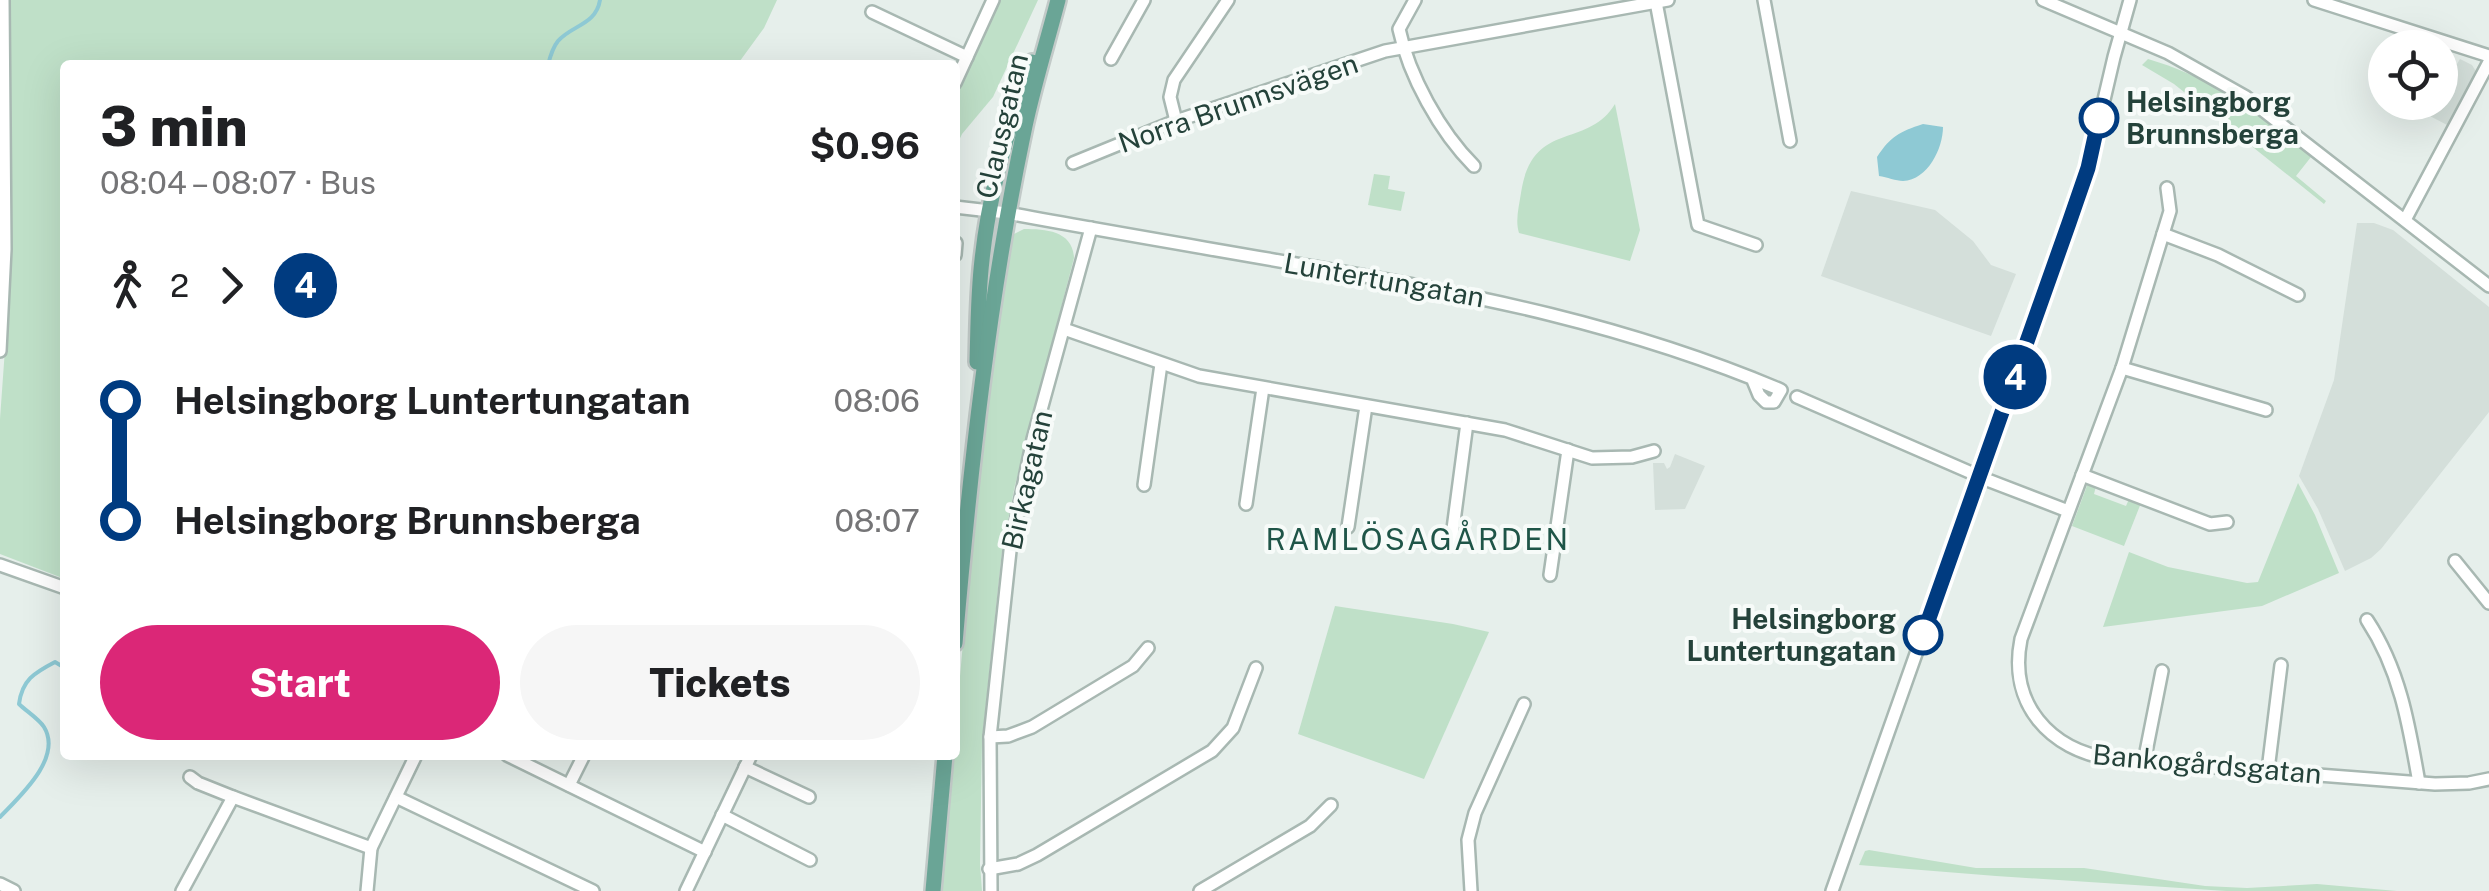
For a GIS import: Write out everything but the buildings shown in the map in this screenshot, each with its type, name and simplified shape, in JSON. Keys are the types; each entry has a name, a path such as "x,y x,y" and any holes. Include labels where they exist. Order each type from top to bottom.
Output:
{"main road":[{"name":"Clausgatan","path":"974,441 979,296 989,210 1015,110 1057,0"},
{"name":"Clausgatan","path":"960,590 974,441 1008,213 1057,0"},
{"path":"933,891 945,760"}],"street":[{"path":"0,351 5,249 3,0"},
{"path":"960,72 994,0"},
{"path":"1111,60 1144,0"},
{"path":"1176,121 1170,97 1174,80 1228,0"},
{"path":"1415,0 1399,30 1410,64 1454,146 1474,166"},
{"path":"1764,0 1790,140"},
{"path":"2043,0 2168,53 2246,96 2489,286"},
{"path":"1832,891 2088,168 2130,0"},
{"path":"2314,0 2489,59 2405,220"},
{"name":"Norra Brunnsvägen","path":"1073,163 1176,121 1384,51 1662,1 1698,225 1756,245"},
{"path":"872,12 967,57"},
{"name":"Bankogårdsgatan","path":"2167,188 2170,211 2122,368 2021,640 2022,686 2034,715 2066,746 2090,756 2419,783 2489,779"},
{"name":"Luntertungatan","path":"960,207 1521,306 1643,339 1752,378"},
{"name":"Birkagatan","path":"990,891 990,737 1013,527 1091,228"},
{"path":"2164,234 2218,255 2298,295"},
{"path":"1064,329 1199,376 1517,433 1598,459 1632,458 1654,451"},
{"path":"1144,485 1161,364"},
{"path":"2122,368 2266,410"},
{"path":"1246,504 1263,388"},
{"path":"1797,397 2068,511"},
{"path":"1348,527 1366,406"},
{"path":"1451,544 1467,423"},
{"path":"1550,575 1568,450"},
{"path":"2082,476 2210,524 2227,522"},
{"path":"2455,561 2489,603"},
{"path":"0,565 60,586"},
{"path":"2367,620 2382,643 2401,690 2419,783"},
{"path":"990,737 1008,736 1032,727 1133,666 1148,648"},
{"path":"2268,770 2280,665"},
{"path":"990,869 1018,864 1037,855 1212,751 1233,728 1256,668"},
{"path":"2144,762 2162,671"},
{"path":"1471,891 1470,831 1524,704"},
{"path":"367,891 371,848 414,760"},
{"path":"517,760 705,852"},
{"path":"569,785 582,760"},
{"path":"686,891 748,761 810,798"},
{"path":"190,777 371,848"},
{"path":"396,796 594,891"},
{"path":"182,891 233,797"},
{"path":"1200,891 1310,826 1331,805"},
{"path":"722,815 810,860"},
{"path":"0,884 14,891"}],"shaded area":[{"path":"2460,59 2477,73 2458,109"},
{"path":"1851,191 1935,210 1973,241 1991,265 2016,274 1991,336 1821,276"},
{"path":"2357,223 2374,223 2393,230 2489,307 2489,412 2381,549 2345,571 2299,476 2334,380"},
{"path":"1675,454 1705,466 1685,509 1655,510 1653,463 1664,463 1667,469"}],"green space":[{"path":"10,0 777,0 764,28 741,60 60,60 60,577 0,554 0,419 12,251"},
{"path":"999,0 1038,0 993,97 960,138 960,84"},
{"path":"2148,59 2218,88 2320,160 2319,163 2311,157 2296,176 2326,201 2324,204 2174,84 2142,65"},
{"path":"1615,104 1640,230 1630,261 1519,233 1521,193 1536,154 1548,144 1590,127"},
{"path":"1374,174 1390,176 1388,189 1405,192 1401,211 1368,205"},
{"path":"1024,229 1057,233 1069,242 1074,258 1015,485 1002,551 982,741 982,891 941,891 953,760 960,760 960,676 979,462 1010,236"},
{"path":"2088,483 2096,486 2094,494 2126,506 2129,499 2141,503 2124,546 2072,526"},
{"path":"2298,483 2339,573 2262,606 2103,627 2129,552 2168,567 2258,582"},
{"path":"1335,606 1489,632 1424,779 1298,734"},
{"path":"1869,850 1976,868 2084,868 2205,886 2317,884 2397,891 2226,891 1859,865"}],"water":[{"path":"1923,124 1943,127 1937,153 1927,169 1903,181 1879,176 1877,157 1891,139"}],"waterway":[{"path":"550,60 558,41 589,20 600,0"},
{"path":"0,817 36,776 48,751 44,727 19,704 23,689 35,674 55,662 60,665"}],"bus line":[{"name":"4","path":"1923,635 2088,168 2099,118"}],"place":[{"name":"Helsingborg Brunnsberga","path":"2099,118"},
{"name":"Helsingborg Luntertungatan","path":"1923,635"}],"district":[{"name":"RAMLÖSAGÅRDEN","path":"1418,540"}]}
